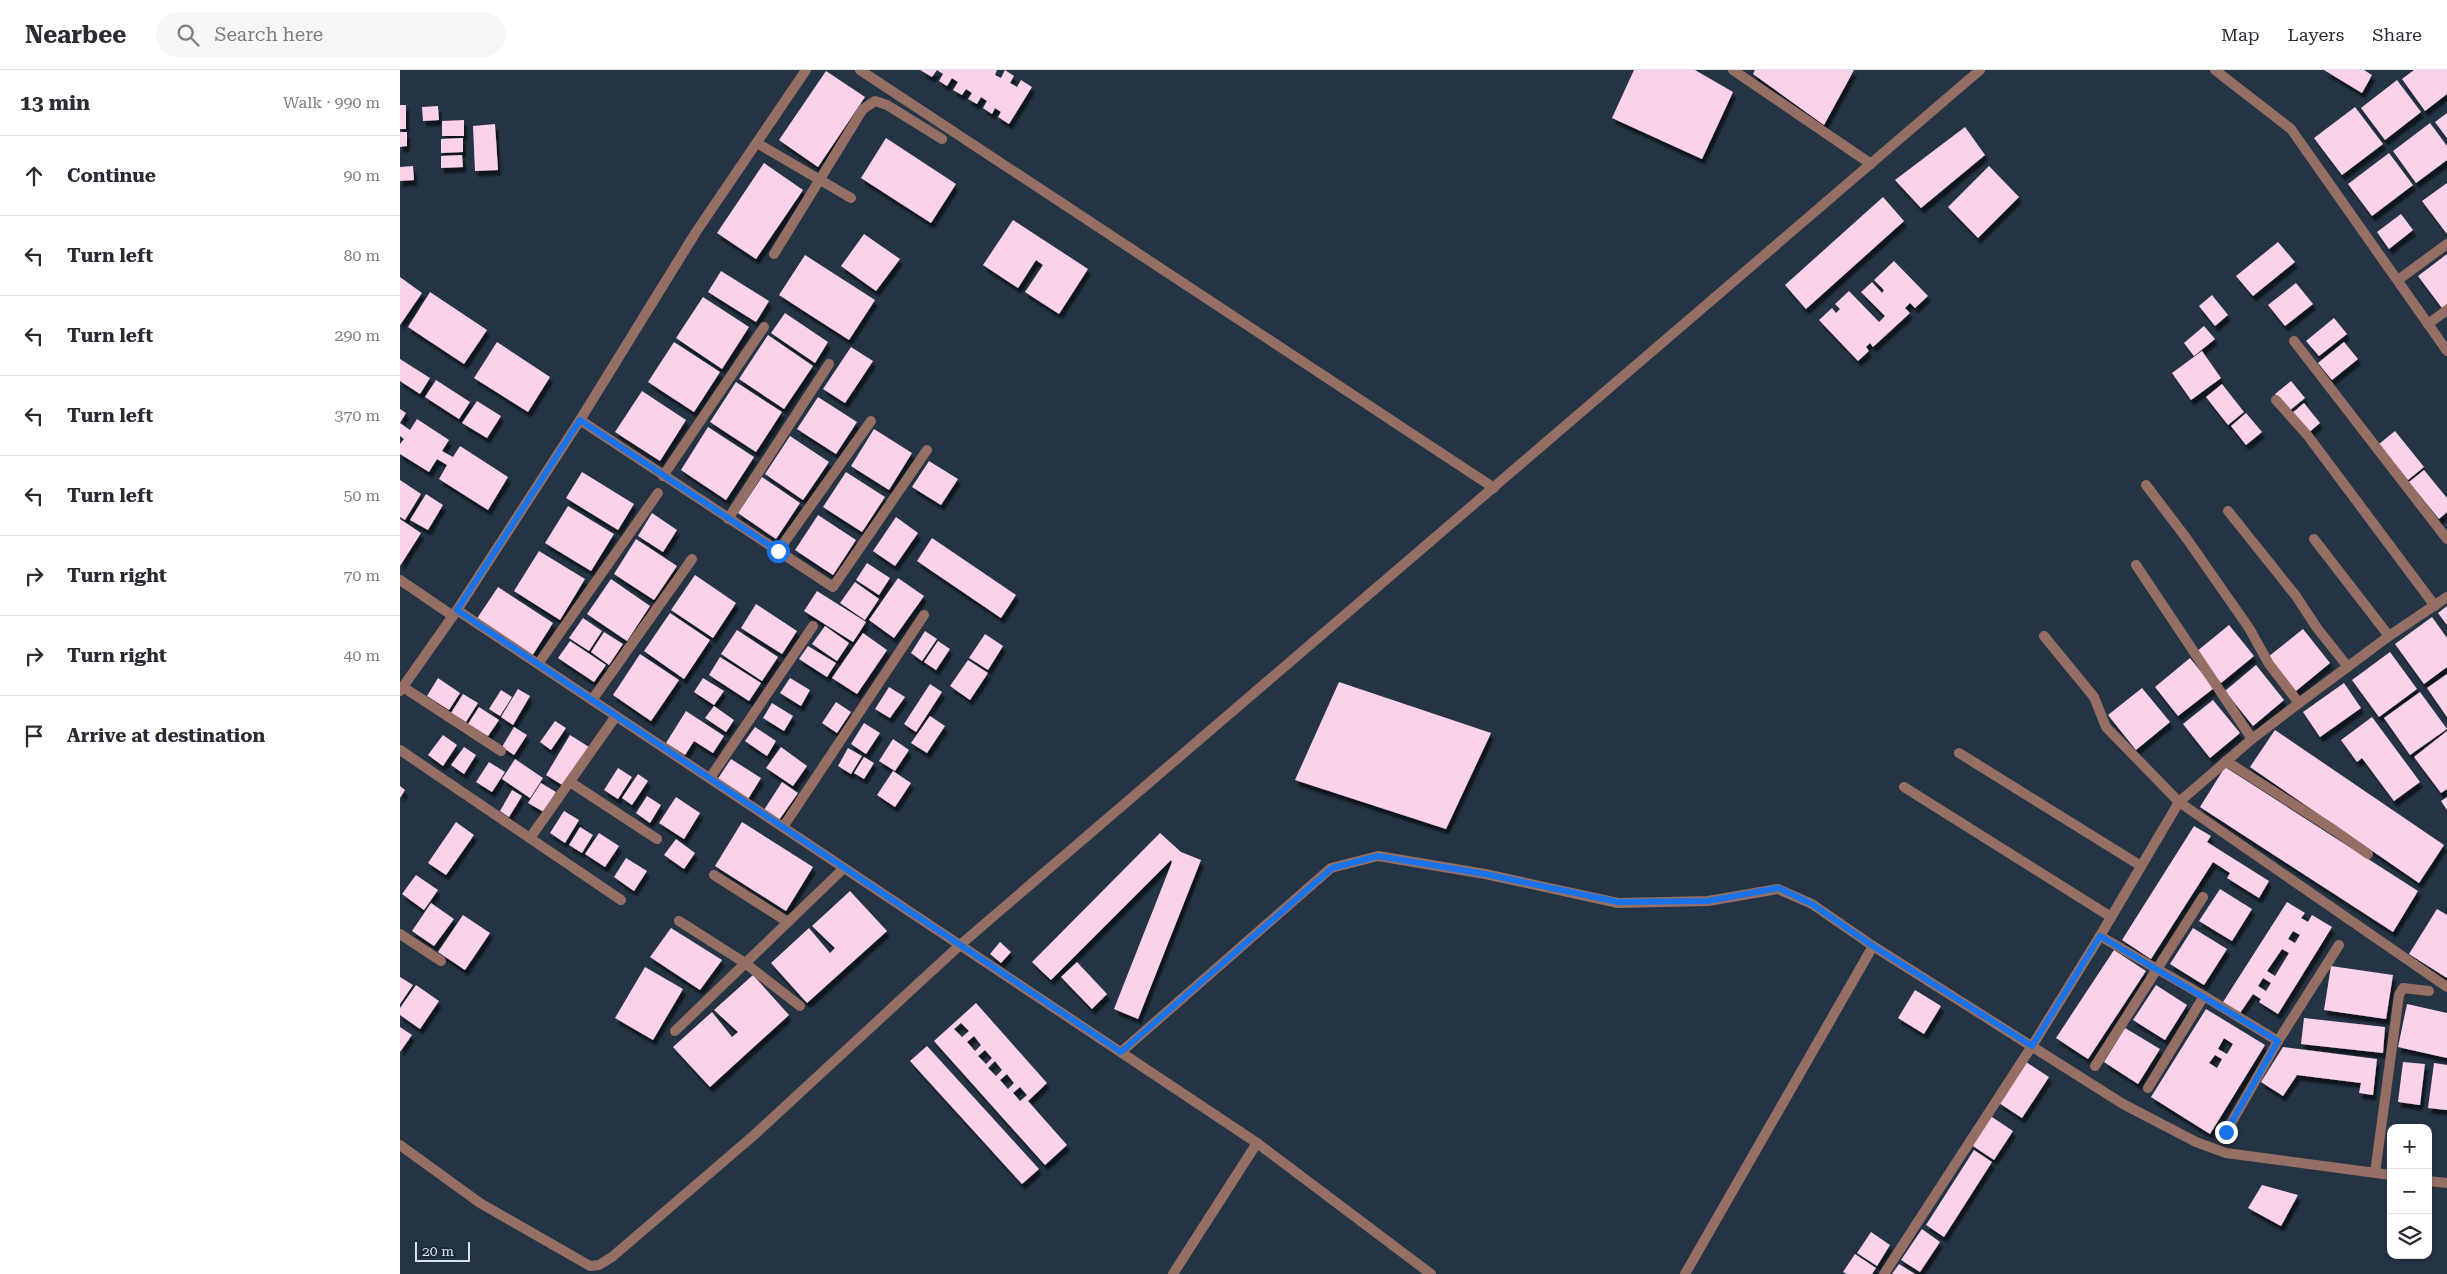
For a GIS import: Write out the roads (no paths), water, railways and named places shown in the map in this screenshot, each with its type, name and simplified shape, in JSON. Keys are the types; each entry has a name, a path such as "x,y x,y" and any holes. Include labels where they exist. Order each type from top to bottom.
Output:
{"street":[{"path":"501,751 401,689 455,613 580,420 696,232 806,70"},
{"path":"860,70 1494,488"},
{"path":"1733,70 1871,164"},
{"path":"400,1145 480,1203 590,1266 599,1265 612,1257 753,1136 960,945 1980,70"},
{"path":"2215,70 2291,129 2447,351"},
{"path":"774,254 821,181 862,109 876,100 942,139"},
{"path":"757,142 850,198"},
{"path":"2398,280 2447,244"},
{"path":"2428,324 2447,310"},
{"path":"663,476 764,327"},
{"path":"2294,341 2447,539"},
{"path":"728,519 828,364"},
{"path":"2276,400 2308,436 2435,606"},
{"path":"580,420 833,587 927,450"},
{"path":"778,551 871,421"},
{"path":"2146,485 2187,539 2249,628 2269,664 2299,703"},
{"path":"538,664 658,493"},
{"path":"2228,512 2296,596 2317,628 2348,667"},
{"path":"2314,539 2389,636"},
{"path":"592,700 692,559"},
{"path":"2136,566 2252,739"},
{"path":"400,580 538,664 1258,1143 1431,1274"},
{"path":"1884,1274 2032,1046 2179,802 2252,739 2299,703 2389,636 2447,597"},
{"path":"783,827 924,615"},
{"path":"710,778 813,626"},
{"path":"2044,636 2094,697 2106,727 2179,802 2447,987"},
{"path":"530,838 616,716"},
{"path":"400,750 621,900"},
{"path":"1959,753 2141,866"},
{"path":"2226,761 2368,854"},
{"path":"570,782 657,839"},
{"path":"1904,787 2111,917"},
{"path":"1121,1052 1332,868 1378,856 1485,874 1618,902 1708,901 1778,888 1812,904 1873,946 2123,1104 2196,1142 2226,1153 2387,1175"},
{"path":"675,1031 844,868"},
{"path":"714,875 788,922"},
{"path":"2095,1066 2203,896"},
{"path":"679,921 745,963 800,1006"},
{"path":"400,934 441,961"},
{"path":"2100,936 2278,1041"},
{"path":"2226,1132 2278,1041 2339,945"},
{"path":"1685,1274 1873,946"},
{"path":"2375,1173 2399,995 2403,988 2409,987 2429,992"},
{"path":"2148,1088 2204,996"},
{"path":"1174,1274 1258,1143"},
{"path":"2432,1181 2447,1183"}]}
